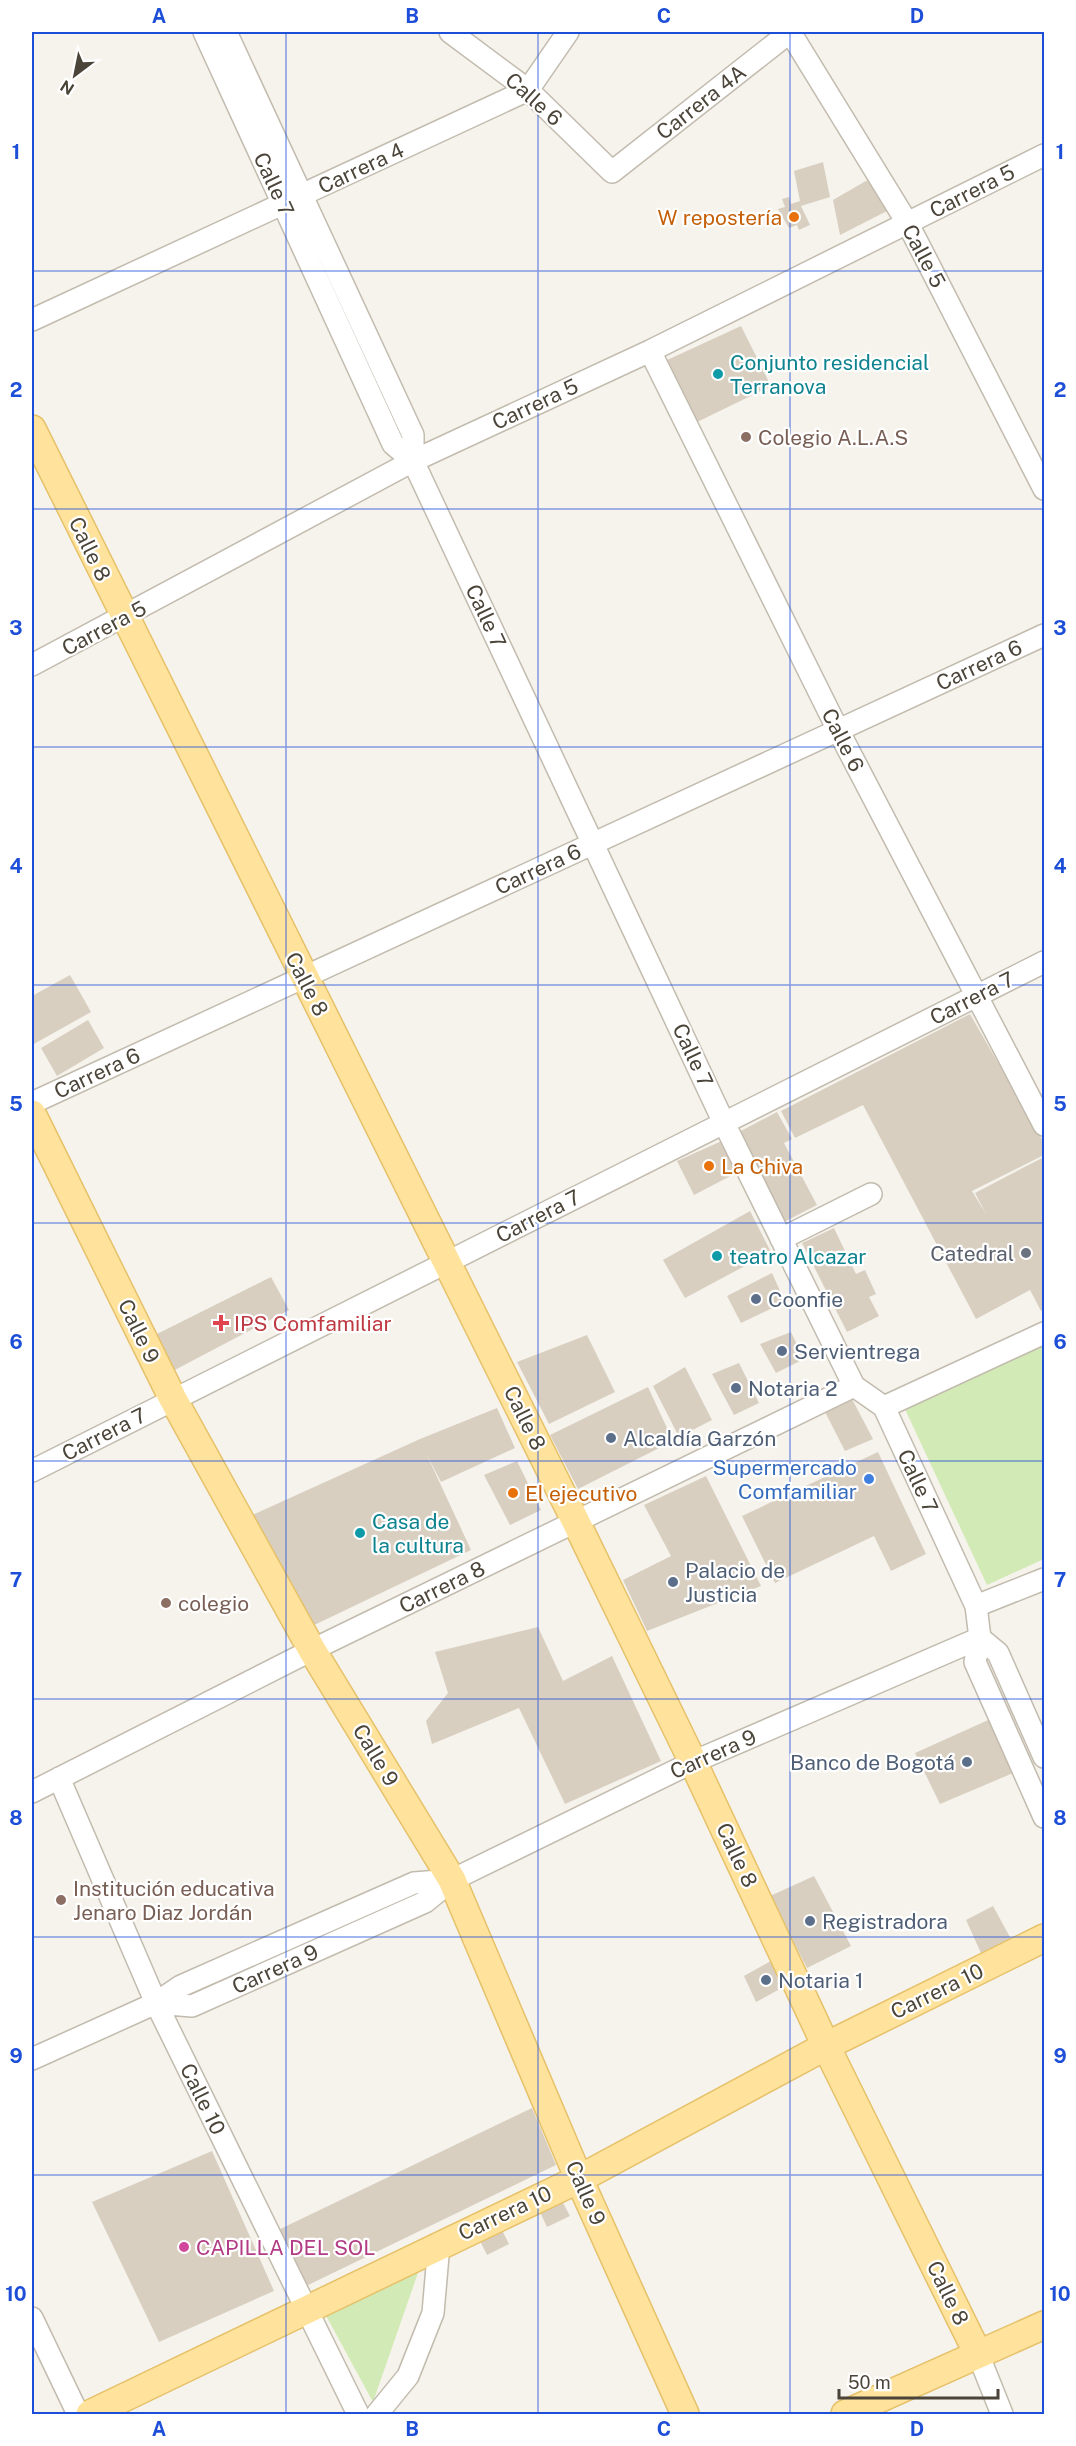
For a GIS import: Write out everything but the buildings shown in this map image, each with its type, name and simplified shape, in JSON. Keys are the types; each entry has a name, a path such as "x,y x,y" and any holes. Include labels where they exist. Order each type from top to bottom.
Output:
{"main road":[{"name":"Calle 8","path":"32,429 303,978 448,1261 693,1762 826,2046 978,2354"},
{"name":"Calle 9","path":"32,1114 173,1399 312,1650 452,1880 579,2179 684,2415"},
{"name":"Carrera 10","path":"90,2415 307,2311 439,2244 579,2179 826,2046 1044,1938"},
{"path":"845,2415 1044,2325"}],"street":[{"name":"Calle 7","path":"204,32 413,435 413,461 592,844 781,1239 854,1386 884,1407 976,1606 980,1638 975,1662 1044,1817"},
{"name":"Calle 7","path":"225,32 292,200"},
{"name":"Calle 6","path":"450,32 528,90 612,172"},
{"path":"528,90 568,32"},
{"name":"Carrera 4A","path":"612,172 790,32"},
{"name":"Calle 5","path":"790,32 908,224 1044,489"},
{"name":"Carrera 4","path":"32,320 528,90"},
{"name":"Carrera 5","path":"32,665 124,618 413,461 650,351 1044,155"},
{"name":"Calle 6","path":"650,351 838,730 1044,1125"},
{"name":"Carrera 6","path":"32,1103 1044,635"},
{"name":"Carrera 7","path":"32,1471 1044,962"},
{"path":"781,1239 871,1194"},
{"path":"884,1407 1044,1333"},
{"name":"Carrera 8","path":"32,1792 312,1650 854,1386"},
{"path":"976,1606 1044,1579"},
{"path":"980,1638 998,1653 1044,1757"},
{"name":"Carrera 9","path":"156,2003 192,2006 251,1980 425,1902 452,1880 693,1762 980,1638"},
{"name":"Calle 10","path":"59,1778 156,2003 358,2415"},
{"name":"Carrera 9","path":"32,2060 156,2003 181,1986 414,1883 452,1880"},
{"path":"330,1920 340,1940"},
{"path":"243,1958 251,1980"},
{"path":"377,2415 408,2376 433,2313 439,2244"},
{"path":"32,2318 78,2415"},
{"name":"Calle 8","path":"978,2354 1002,2415"}],"green space":[{"path":"1044,1344 1044,1559 987,1585 904,1407"},
{"path":"419,2270 373,2402 324,2312"}],"place":[{"name":"W repostería","path":"794,217"},
{"name":"Conjunto residencial Terranova","path":"718,374"},
{"name":"Colegio A.L.A.S","path":"746,437"},
{"name":"La Chiva","path":"709,1166"},
{"name":"Catedral","path":"1026,1253"},
{"name":"teatro Alcazar","path":"717,1256"},
{"name":"Coonfie","path":"756,1299"},
{"name":"IPS Comfamiliar","path":"221,1323"},
{"name":"Servientrega","path":"782,1351"},
{"name":"Notaria 2","path":"736,1388"},
{"name":"Alcaldía Garzón","path":"611,1438"},
{"name":"Supermercado Comfamiliar","path":"869,1479"},
{"name":"El ejecutivo","path":"513,1493"},
{"name":"Casa de la cultura","path":"360,1533"},
{"name":"Palacio de Justicia","path":"673,1582"},
{"name":"colegio","path":"166,1603"},
{"name":"Banco de Bogotá","path":"967,1762"},
{"name":"Institución educativa Jenaro Diaz Jordán","path":"61,1900"},
{"name":"Registradora","path":"810,1921"},
{"name":"Notaria 1","path":"766,1980"},
{"name":"CAPILLA DEL SOL","path":"184,2247"}]}
